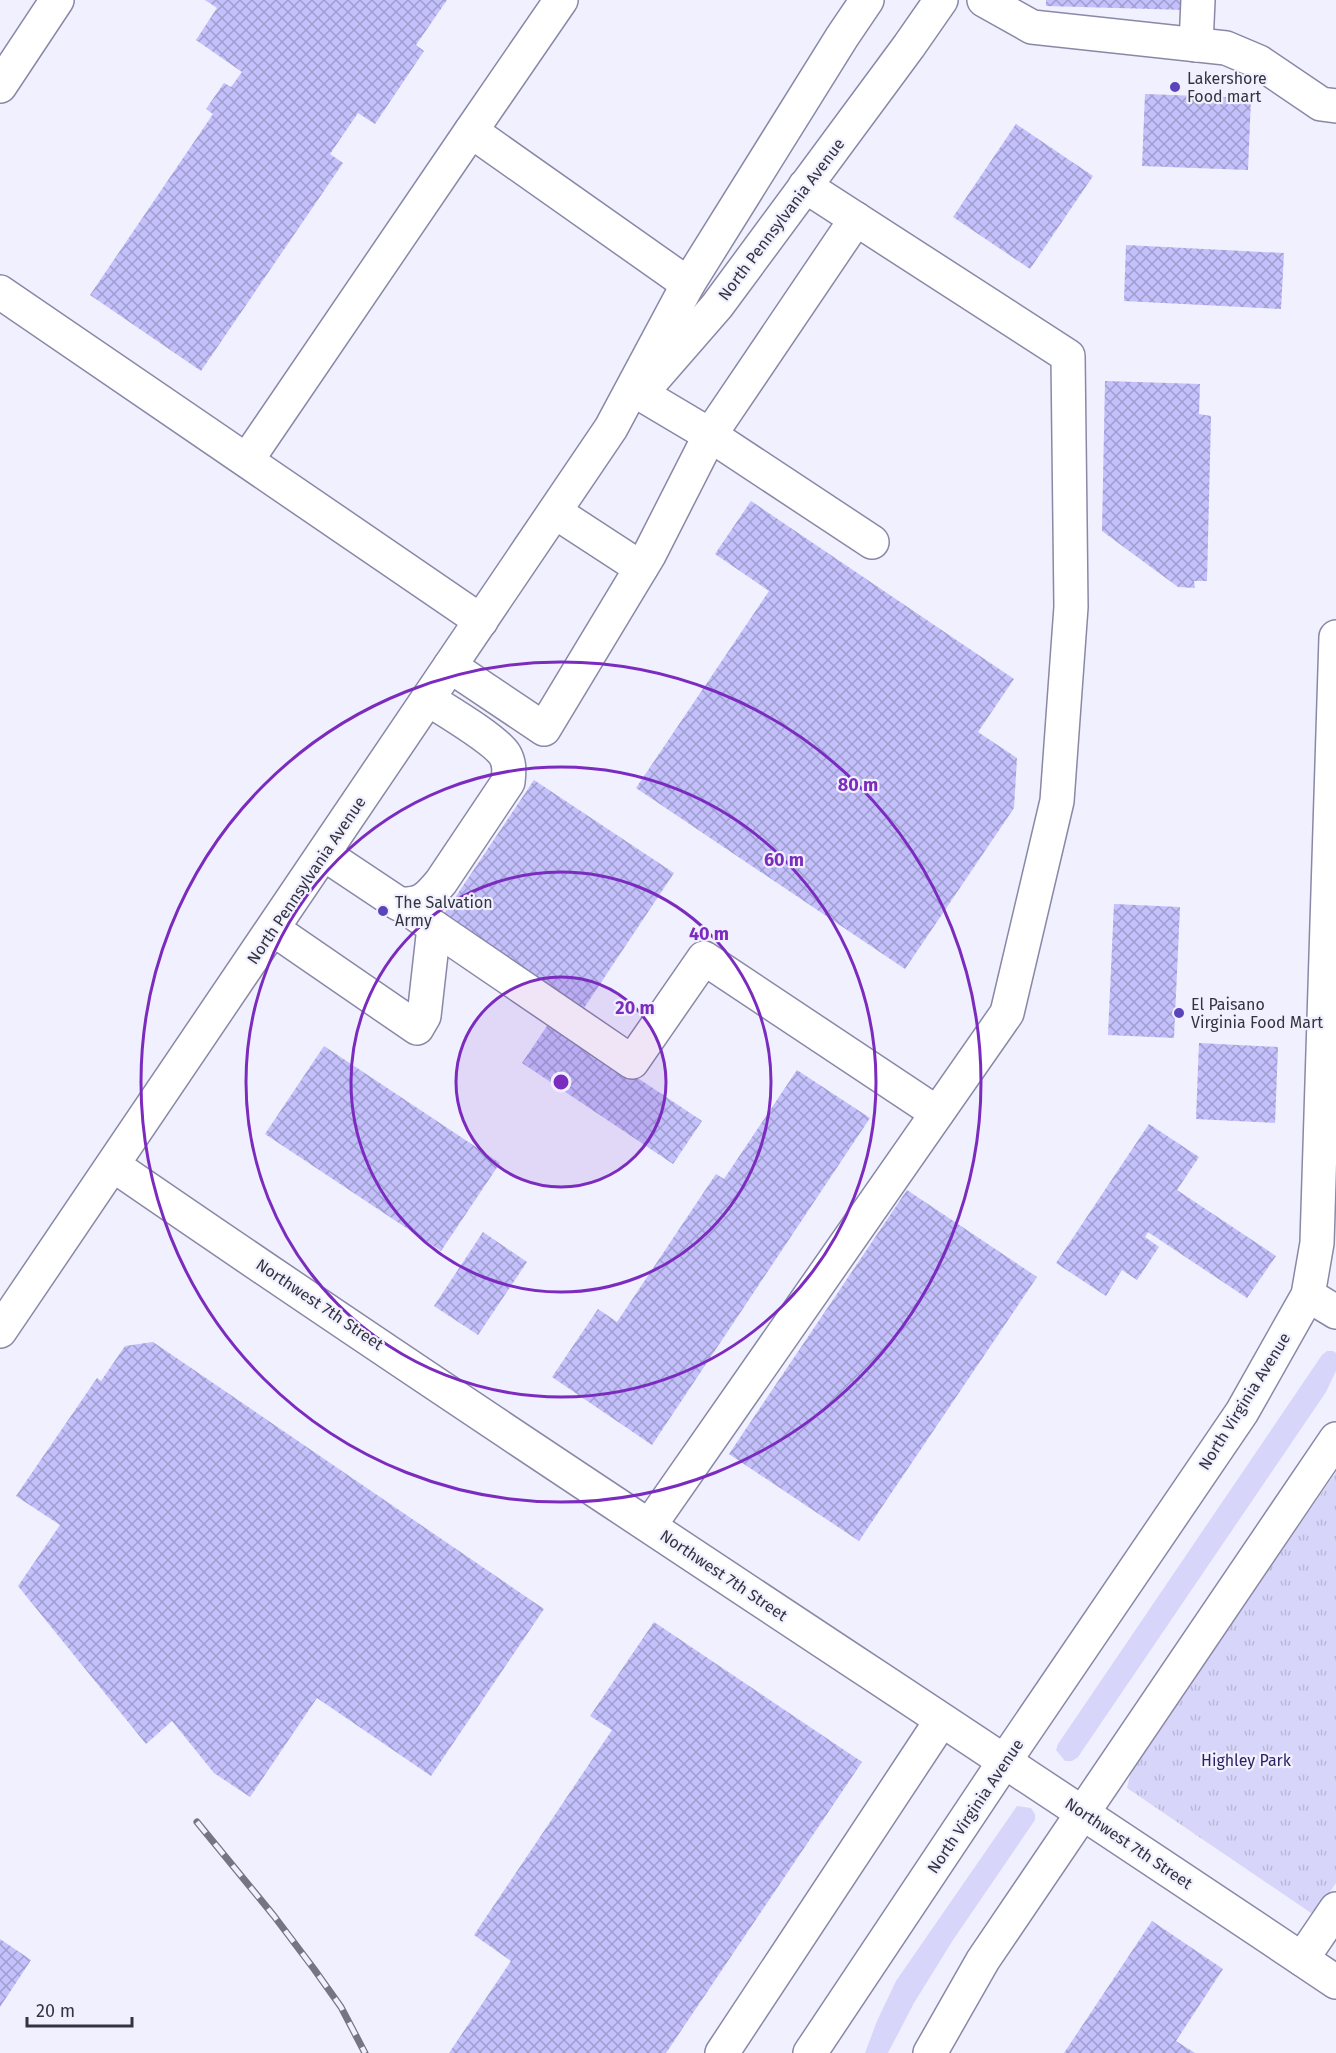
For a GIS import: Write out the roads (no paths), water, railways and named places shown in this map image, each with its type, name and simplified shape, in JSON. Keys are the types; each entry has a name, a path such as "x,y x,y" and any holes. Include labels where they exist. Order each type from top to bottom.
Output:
{"main road":[{"path":"0,86 57,0"},
{"path":"247,460 561,0"},
{"name":"North Pennsylvania Avenue","path":"0,1331 611,428 688,284 867,0"},
{"name":"North Pennsylvania Avenue","path":"611,428 717,306 909,46 940,0"},
{"path":"984,0 1032,27 1226,48 1259,62 1321,104 1336,106"},
{"path":"1196,45 1198,0"},
{"path":"471,131 688,284"},
{"path":"650,1525 1007,1013 1057,801 1071,607 1068,356 806,186"},
{"path":"450,666 544,729 641,568 710,435 856,219"},
{"path":"0,292 481,621"},
{"path":"641,394 710,435 872,542"},
{"path":"555,512 641,568"},
{"name":"North Virginia Avenue","path":"810,2053 1242,1412 1308,1296 1317,1243 1336,637"},
{"path":"399,904 414,905 429,897 508,782 509,766 504,754 492,742 428,699"},
{"path":"324,854 632,1062 704,958 937,1113"},
{"path":"273,929 417,1028 424,1016 434,927"},
{"name":"Northwest 7th Street","path":"113,1165 941,1721 1336,1982"},
{"path":"1308,1296 1336,1312"},
{"path":"930,2053 983,1960 1336,1439"},
{"path":"722,2053 941,1721"},
{"path":"1302,1959 1336,1909"},
{"path":"829,2053 860,1976"}],"railway":[{"path":"197,1822 314,1969 341,2007 365,2053"}],"place":[{"name":"Lakershore Food mart","path":"1175,87"},
{"name":"The Salvation Army","path":"383,911"},
{"name":"El Paisano Virginia Food Mart","path":"1179,1013"}],"park label":[{"name":"Highley Park","path":"1246,1760"}]}
